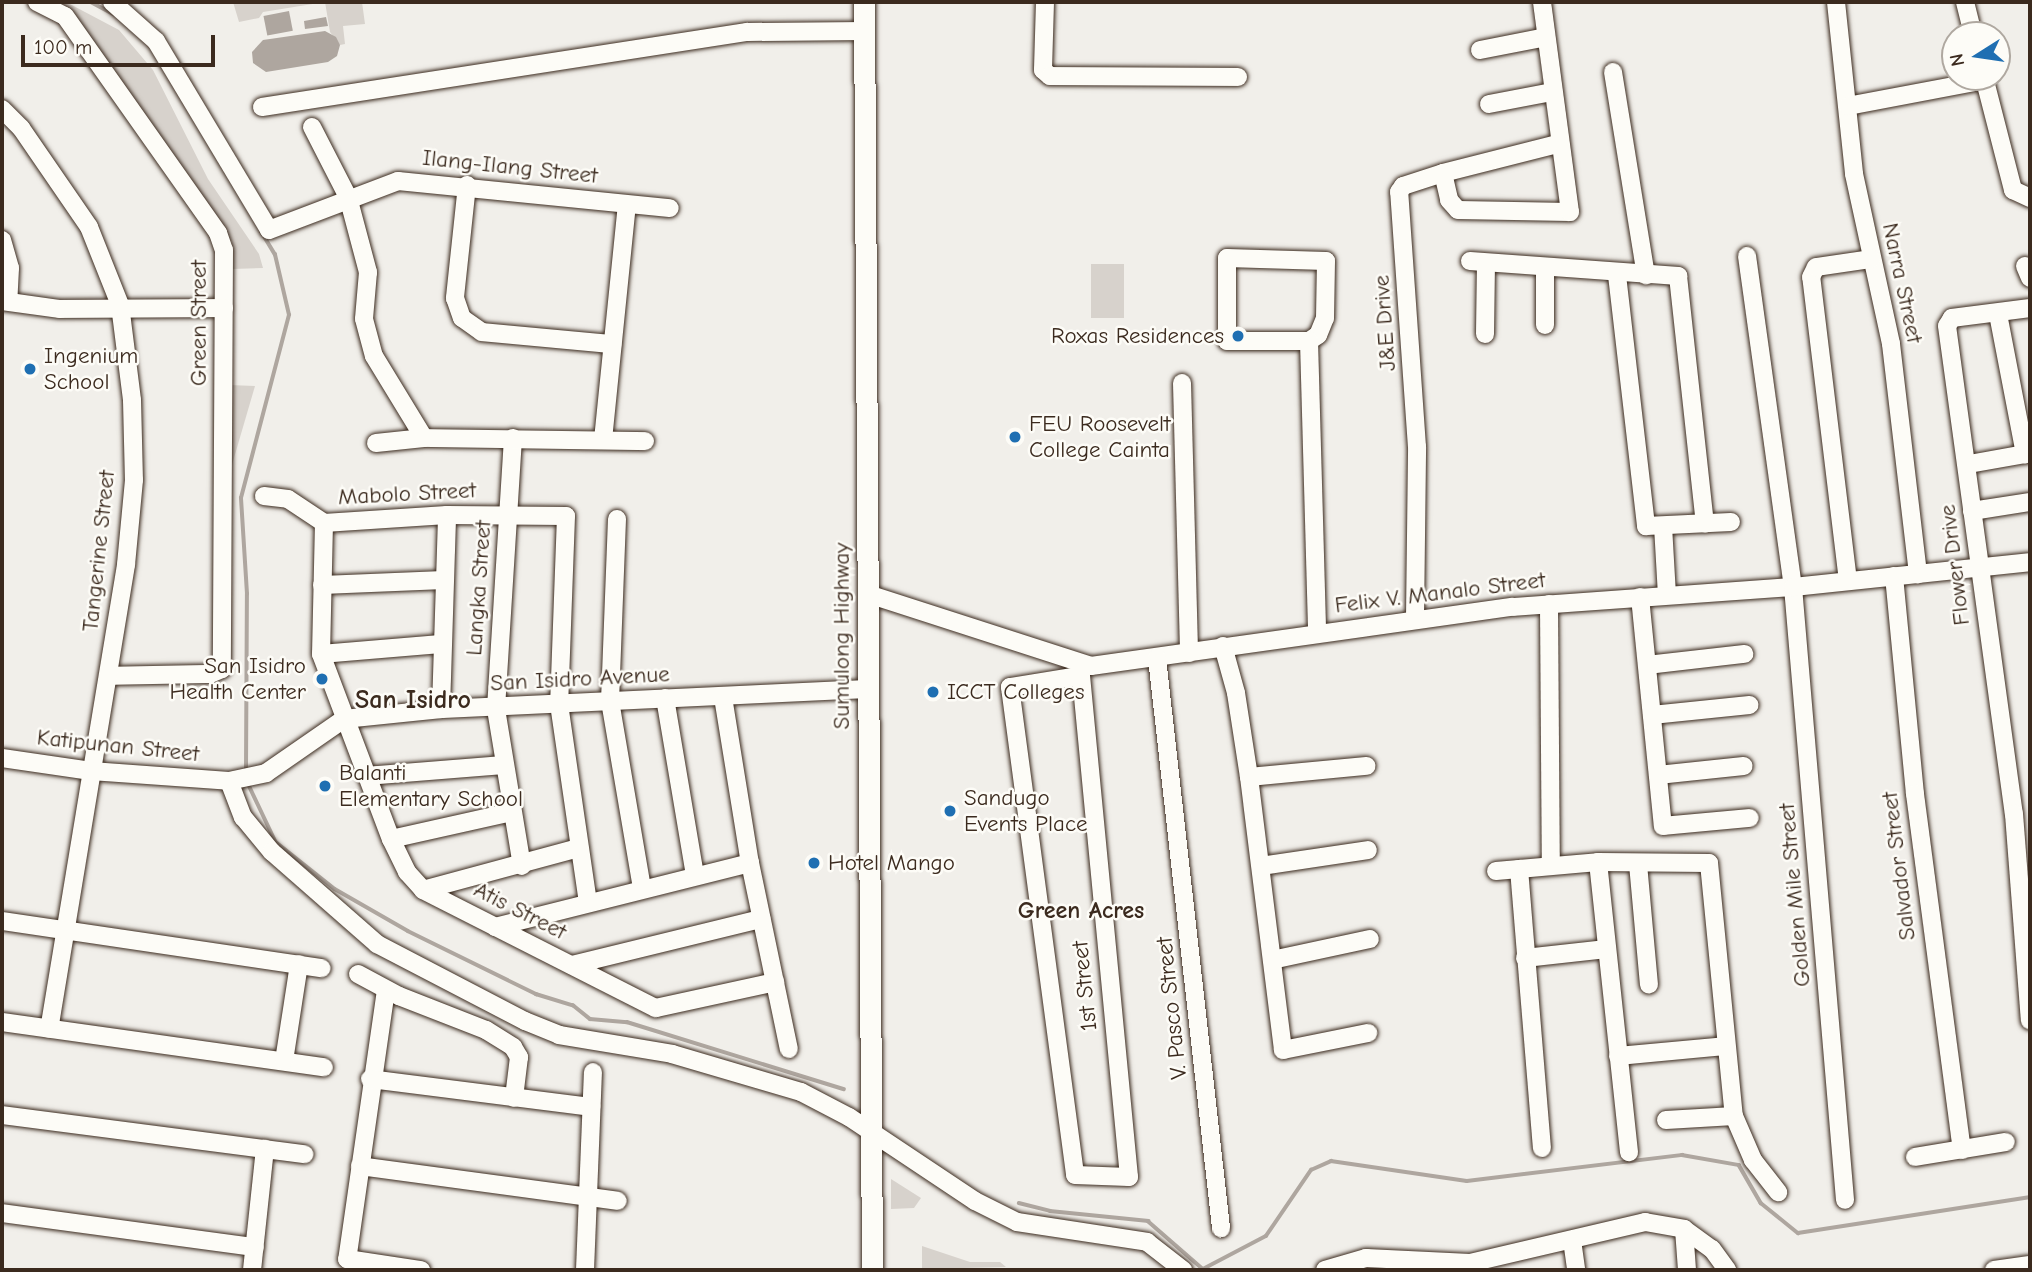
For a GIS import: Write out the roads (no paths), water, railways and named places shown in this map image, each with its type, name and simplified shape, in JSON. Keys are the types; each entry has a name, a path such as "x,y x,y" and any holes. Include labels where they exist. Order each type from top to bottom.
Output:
{"main road":[{"name":"Sumulong Highway","path":"864,2 872,1270"}],"street":[{"name":"Green Street","path":"37,2 65,16 218,233 224,250 222,669 210,674 109,676"},
{"name":"Ilang-Ilang Street","path":"113,2 156,41 269,230 348,197 398,181 467,185 670,208"},
{"path":"1045,2 1043,70 1065,78 1238,77"},
{"path":"1443,173 1449,200 1458,210 1566,213 1570,208 1558,144 1542,2"},
{"name":"Narra Street","path":"1836,2 1847,106 1871,260 1891,344 1918,574"},
{"path":"1965,2 1970,21"},
{"path":"262,107 747,32 865,31"},
{"path":"1480,50 1545,37"},
{"path":"1613,72 1646,275"},
{"path":"1847,106 1941,87"},
{"path":"1987,91 2013,190 2027,197"},
{"path":"1489,104 1552,92"},
{"name":"Tangerine Street","path":"2,109 21,128 89,227 120,305 132,400 134,481 109,676 49,1029"},
{"path":"312,127 348,197 368,272 364,319 374,356 424,438"},
{"name":"J&E Drive","path":"1415,618 1417,447 1399,192 1403,186 1443,173 1558,144"},
{"path":"467,185 455,298 463,318 482,332 612,344"},
{"path":"603,440 627,205"},
{"path":"2,240 10,268 5,301 60,309 120,305 223,308"},
{"name":"Golden Mile Street","path":"1747,256 1793,587 1845,1200"},
{"path":"1227,258 1326,261 1325,318 1318,335 1309,341 1227,341 1227,258"},
{"path":"1848,581 1811,277 1816,267 1871,260"},
{"path":"1485,334 1478,262 1617,275 1678,276 1705,524"},
{"path":"1545,268 1545,325"},
{"path":"1617,275 1646,526 1731,522"},
{"path":"1969,464 2027,453 1998,314 2030,308"},
{"name":"Flower Drive","path":"1998,314 1952,318 1947,327 1969,464 1978,568 2017,838 2030,1020"},
{"path":"1309,341 1317,633"},
{"path":"1182,383 1189,653"},
{"path":"376,443 424,438 645,441"},
{"name":"Langka Street","path":"513,438 496,709 522,866"},
{"path":"264,496 288,499 324,523"},
{"path":"1972,511 2030,502"},
{"name":"Mabolo Street","path":"344,719 321,654 324,523 508,513 566,516 559,704"},
{"path":"441,709 447,515"},
{"path":"617,519 610,701 642,888"},
{"path":"1663,526 1667,595"},
{"name":"Felix V. Manalo Street","path":"868,594 1079,671 1223,646 1415,618 1549,604 1793,587 2030,562"},
{"name":"Salvador Street","path":"1894,576 1918,821 1962,1150"},
{"path":"323,585 444,580"},
{"path":"1640,597 1660,821 1668,828 1750,818"},
{"path":"1549,604 1551,866"},
{"path":"321,654 442,644"},
{"path":"1223,646 1236,693 1249,777 1283,1050 1368,1033"},
{"path":"1647,665 1744,654"},
{"name":"V. Pasco Street","path":"1157,658 1221,1228"},
{"name":"1st Street","path":"1079,671 1129,1177 1075,1175 1010,687 1079,671"},
{"name":"San Isidro Avenue","path":"243,778 285,761 344,719 441,709 496,709 869,689"},
{"path":"723,697 750,863 789,1049"},
{"path":"665,698 695,875"},
{"path":"559,704 587,902"},
{"path":"1652,715 1749,705"},
{"name":"Atis Street","path":"344,719 391,839 407,872 424,890 656,1008 775,982"},
{"name":"Katipunan Street","path":"2,758 91,771 243,778"},
{"path":"366,776 504,765"},
{"path":"1249,777 1366,766"},
{"path":"1658,775 1745,766"},
{"path":"243,778 243,817 272,852 377,944 559,1035 672,1054 801,1092 870,1126 975,1201 1017,1222 1147,1242 1183,1270"},
{"path":"391,839 512,812"},
{"path":"424,890 522,866 579,848"},
{"path":"1261,866 1368,850"},
{"path":"1598,862 1629,1152"},
{"path":"1496,871 1598,862 1709,863 1734,1116 1753,1160 1778,1192"},
{"path":"495,927 750,863"},
{"path":"1639,864 1649,985"},
{"path":"1519,869 1542,1148"},
{"path":"572,965 761,919"},
{"path":"2,920 322,968"},
{"path":"1272,960 1370,939"},
{"path":"1525,958 1607,949"},
{"path":"284,1061 299,964"},
{"path":"358,974 386,990 486,1030 513,1047 519,1057 514,1098"},
{"path":"386,990 370,1079 347,1259 421,1270"},
{"path":"2,1022 324,1067"},
{"path":"1618,1056 1725,1046"},
{"path":"585,1270 593,1072"},
{"path":"370,1079 591,1107"},
{"path":"2,1115 304,1154"},
{"path":"1666,1120 1734,1116"},
{"path":"1915,1157 2006,1143"},
{"path":"252,1270 265,1149"},
{"path":"360,1166 618,1201"},
{"path":"2,1213 255,1247"},
{"path":"1325,1270 1367,1264 1470,1267 1645,1222 1684,1229 1712,1249 1727,1270"},
{"path":"1684,1229 1687,1270"},
{"path":"1573,1240 1576,1270"},
{"path":"1994,1270 2030,1265"}],"waterway":[{"path":"91,2 114,14"},
{"path":"246,770 247,594 241,498 289,315 275,255 262,233"},
{"path":"247,781 276,842 335,889 408,931 536,994 573,1005 590,1019 627,1022 844,1089"},
{"path":"1019,1203 1050,1211 1148,1221 1203,1269 1266,1236 1311,1170 1331,1161 1467,1181 1682,1155 1739,1165 1761,1203 1798,1233 2030,1197"}],"place":[{"name":"Roxas Residences","path":"1238,336"},
{"name":"Ingenium School","path":"30,369"},
{"name":"FEU Roosevelt College Cainta","path":"1015,437"},
{"name":"San Isidro Health Center","path":"322,679"},
{"name":"ICCT Colleges","path":"933,692"},
{"name":"Balanti Elementary School","path":"325,786"},
{"name":"Sandugo Events Place","path":"950,811"},
{"name":"Hotel Mango","path":"814,863"}],"district":[{"name":"San Isidro","path":"413,701"},
{"name":"Green Acres","path":"1081,911"}]}
